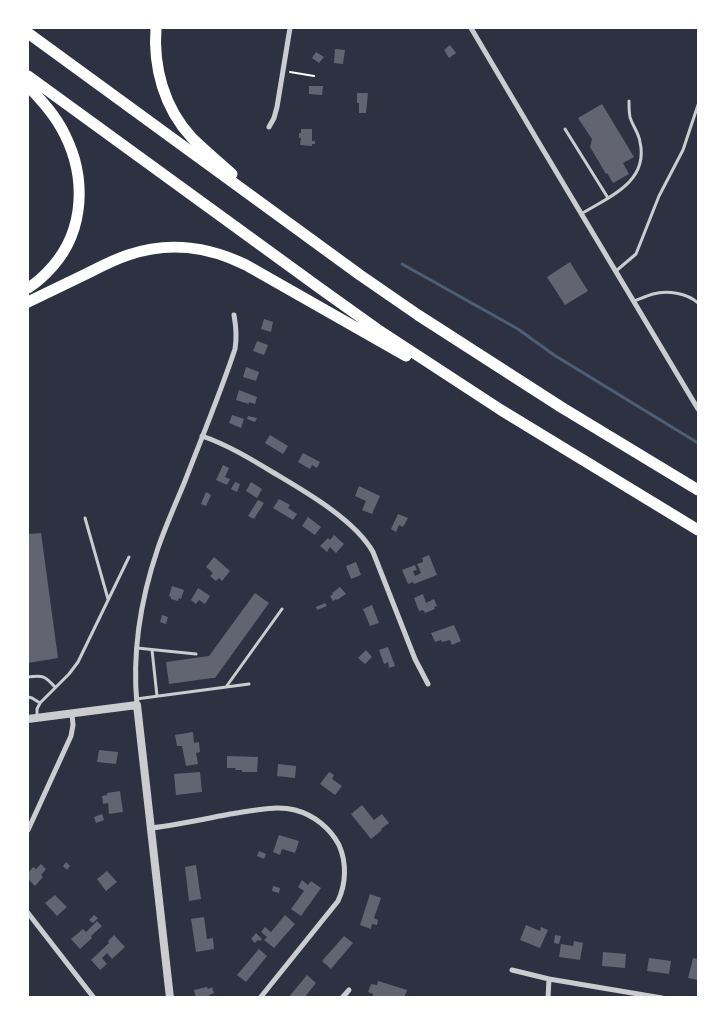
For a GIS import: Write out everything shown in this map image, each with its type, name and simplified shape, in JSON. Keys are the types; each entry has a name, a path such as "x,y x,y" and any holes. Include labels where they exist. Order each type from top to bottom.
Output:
{"highway":[{"path":"156,28 156,62 161,83 169,102 192,138 318,245"},
{"path":"28,33 318,245 404,305 483,358 583,421 698,490"},
{"path":"28,76 335,299 421,358 501,410 698,530"},
{"path":"28,86 50,110 66,136 76,166 80,199 74,232 67,247 43,277 28,288"},
{"path":"28,302 127,255 163,247 179,246 201,249 224,255 246,265 501,410"}],"street":[{"path":"270,127 276,113 290,28"},
{"path":"471,28 698,409"},
{"path":"170,998 137,702 135,670 137,648 144,601 152,568 235,349 237,336 234,314"},
{"path":"202,436 230,447 300,489 334,513 364,539 373,552 415,659 428,684"},
{"path":"28,719 72,714 137,702"},
{"path":"28,830 71,736 73,729 72,714"},
{"path":"151,828 255,810 279,809 294,810 312,817 327,828 336,839 343,858 344,871 342,890 338,901 260,998"},
{"path":"28,913 94,998"},
{"path":"512,970 549,979 662,998"},
{"path":"548,998 549,979"},
{"path":"342,998 349,990"}],"lane":[{"path":"581,214 620,191 632,180 642,163 640,140 630,115 629,101"},
{"path":"616,272 636,254 659,196 683,150 698,105"},
{"path":"565,129 608,198"},
{"path":"634,301 655,293 677,293 694,299 698,303"},
{"path":"85,518 108,599"},
{"path":"37,718 37,709 40,703 69,674 78,662 128,558"},
{"path":"226,687 282,609"},
{"path":"137,648 196,654"},
{"path":"152,649 157,696"},
{"path":"28,677 43,676 55,687"},
{"path":"137,702 157,696 249,684"},
{"path":"28,697 40,703"}],"path":[{"path":"283,71 314,76"}],"building":[{"path":"450,45 456,53 449,58 444,50"},
{"path":"335,49 345,50 343,64 334,63"},
{"path":"316,52 324,57 319,63 312,58"},
{"path":"309,86 323,86 322,95 309,94"},
{"path":"357,93 368,93 366,113 359,113"},
{"path":"602,104 634,157 623,163 629,174 613,183 590,147 592,139 578,118"},
{"path":"301,129 312,129 312,141 315,141 315,144 312,144 312,146 300,145 301,138 299,138 299,133 301,133"},
{"path":"570,262 588,291 565,305 547,277"},
{"path":"264,319 273,322 271,332 261,329"},
{"path":"257,341 268,345 264,355 253,351"},
{"path":"246,367 259,372 256,381 243,377"},
{"path":"239,390 257,397 255,404 236,400"},
{"path":"232,415 244,419 241,428 229,423"},
{"path":"248,416 257,418 255,422 247,419"},
{"path":"270,435 288,446 283,454 265,443"},
{"path":"303,453 320,462 317,468 312,465 310,469 298,462"},
{"path":"223,465 229,468 225,477 230,479 227,485 216,480"},
{"path":"235,482 240,484 237,492 231,489"},
{"path":"251,482 262,489 257,498 246,491"},
{"path":"359,486 380,496 372,514 362,510 366,501 355,496"},
{"path":"206,492 211,495 206,506 201,504"},
{"path":"279,499 290,505 288,508 297,514 293,520 273,508"},
{"path":"258,500 264,503 254,519 248,516"},
{"path":"398,514 408,518 403,527 399,525 396,532 391,529"},
{"path":"308,517 321,527 315,535 302,526"},
{"path":"41,533 58,658 28,663 28,534"},
{"path":"334,535 344,544 336,553 330,547 327,552 320,546"},
{"path":"429,555 437,575 414,584 413,582 408,584 402,570 415,565 417,570 413,571 415,576 421,573 417,564 423,562 422,558"},
{"path":"214,557 230,571 222,581 219,578 216,581 210,576 213,573 206,567"},
{"path":"356,562 361,575 351,579 346,566"},
{"path":"172,586 184,590 181,599 179,598 178,601 171,599 169,596"},
{"path":"340,587 346,594 333,601 330,596"},
{"path":"198,588 210,596 205,604 199,600 196,604 191,600"},
{"path":"255,593 269,603 215,678 169,684 166,662 209,656"},
{"path":"423,594 426,603 434,599 437,606 434,607 435,609 425,613 423,610 419,611 414,598"},
{"path":"325,603 327,606 317,610 316,607"},
{"path":"372,605 379,623 370,626 363,609"},
{"path":"162,615 168,617 166,624 160,622"},
{"path":"454,625 461,641 452,645 450,640 435,642 431,633"},
{"path":"388,647 395,666 389,668 388,662 384,664 379,650"},
{"path":"366,650 372,657 365,664 358,658"},
{"path":"193,732 194,743 199,742 200,752 196,753 198,764 186,766 182,746 177,746 175,735"},
{"path":"99,750 118,752 116,764 97,762"},
{"path":"227,756 258,757 257,772 242,772 242,770 235,770 236,768 227,768"},
{"path":"278,764 296,766 295,778 277,776"},
{"path":"200,772 202,792 176,795 174,774"},
{"path":"329,772 334,775 332,779 342,786 335,795 320,784"},
{"path":"120,791 123,812 109,814 108,803 103,804 102,796 107,795 107,793"},
{"path":"362,805 374,820 382,814 389,823 371,839 351,814"},
{"path":"102,814 104,820 96,823 94,817"},
{"path":"279,835 299,841 295,853 282,849 280,855 273,852"},
{"path":"259,851 266,854 264,859 257,856"},
{"path":"66,862 70,866 67,870 63,866"},
{"path":"41,864 46,869 41,875 43,877 35,886 28,879 28,873 33,867 36,869"},
{"path":"196,865 201,899 189,901 185,867"},
{"path":"107,871 117,882 106,891 97,879"},
{"path":"302,880 308,885 311,881 321,888 301,916 291,909 304,891 298,887"},
{"path":"273,886 280,888 279,893 272,891"},
{"path":"370,894 381,898 374,918 378,920 377,925 372,924 371,929 360,925"},
{"path":"55,895 67,907 57,916 45,903"},
{"path":"94,915 98,918 93,923 89,920"},
{"path":"285,915 295,924 274,948 264,940 267,937 261,932 265,927 271,932"},
{"path":"204,917 207,939 213,938 214,949 196,952 191,919"},
{"path":"97,921 102,926 80,949 71,939 83,929 86,932"},
{"path":"526,925 540,931 541,927 548,930 540,948 520,940"},
{"path":"256,933 262,939 255,943 251,939"},
{"path":"114,935 125,947 112,959 107,953 102,958 107,964 100,970 91,960 109,943 108,941"},
{"path":"555,935 561,936 559,944 554,943"},
{"path":"344,936 353,943 331,969 322,961"},
{"path":"574,941 583,943 580,960 559,957 561,944 573,946"},
{"path":"259,949 267,956 246,982 237,975"},
{"path":"603,952 626,954 625,968 602,966"},
{"path":"649,958 671,961 669,974 647,971"},
{"path":"693,958 698,959 698,980 688,978"},
{"path":"307,975 316,983 304,998 288,998"},
{"path":"378,981 407,990 404,998 378,998 373,996 373,994 368,992 371,984 377,985"},
{"path":"207,987 208,989 212,987 214,993 209,995 210,998 196,998 194,990"}],"waterway":[{"path":"402,264 518,329 554,355 698,443"}]}
